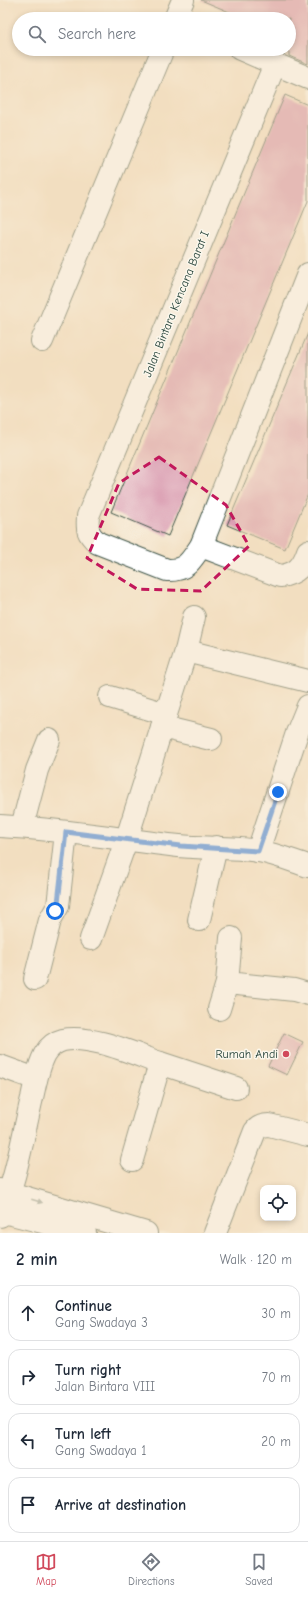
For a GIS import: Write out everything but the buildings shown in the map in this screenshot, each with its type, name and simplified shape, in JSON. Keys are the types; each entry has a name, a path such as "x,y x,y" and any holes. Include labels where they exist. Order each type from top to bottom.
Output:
{"street":[{"path":"178,12 183,0"},
{"path":"42,341 160,56"},
{"path":"256,56 308,78"},
{"name":"Jalan Bintara Kencana Barat I","path":"201,546 185,567 176,571 167,570 98,543 90,535 87,526 88,516 275,64"},
{"path":"308,274 201,546 280,576 293,573 298,570 302,566 308,551"},
{"path":"91,939 128,838 186,651 194,617"},
{"path":"186,651 308,681"},
{"path":"110,697 164,721 211,739"},
{"path":"258,851 297,733 308,706"},
{"path":"22,827 37,770 49,740"},
{"path":"0,826 128,838 181,846 216,847 258,851 308,866"},
{"path":"35,979 50,920 58,906 66,832"},
{"path":"199,920 216,847"},
{"path":"219,1009 227,983 231,938"},
{"path":"227,983 294,990 308,994"},
{"path":"2,1204 36,1079 44,1056 49,1047 57,1042 65,1039 87,1040 101,1043 236,1088"},
{"path":"132,1160 160,1063"},
{"path":"0,1066 36,1079"},
{"path":"215,1233 255,1131 258,1127 269,1125 308,1135"},
{"path":"2,1204 85,1233"},
{"path":"2,1204 146,1233"}],"highlighted area":[{"path":"159,457 226,505 249,546 201,591 137,589 87,558 119,483"}],"place":[{"name":"Rumah Andi","path":"286,1054"}],"route":[{"path":"55,911 58,903 66,832 128,838 181,846 216,847 258,851 278,792"}]}
